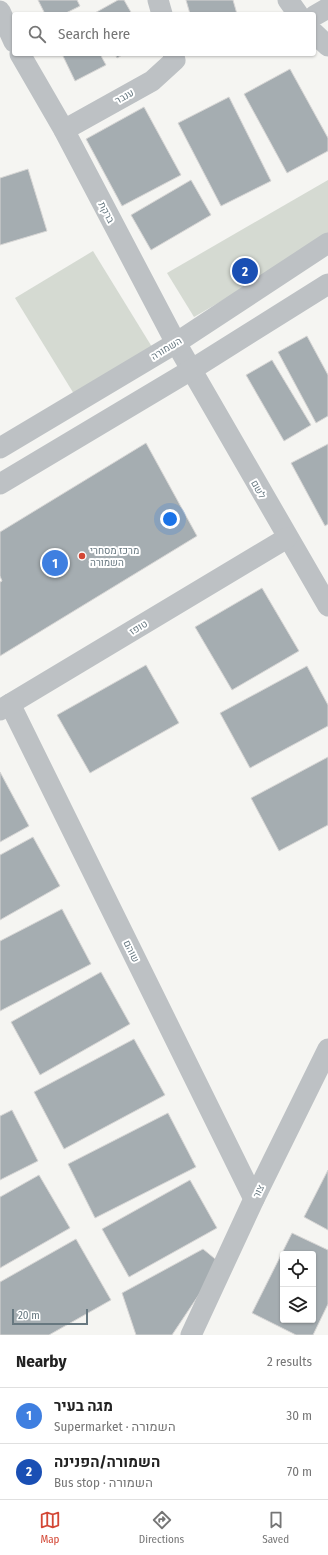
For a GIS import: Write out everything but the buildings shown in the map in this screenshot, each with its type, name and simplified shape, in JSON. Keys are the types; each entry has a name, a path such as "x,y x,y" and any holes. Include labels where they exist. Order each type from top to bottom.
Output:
{"street":[{"path":"158,0 161,12"},
{"path":"288,0 297,12"},
{"path":"316,15 328,8"},
{"path":"0,11 12,38"},
{"path":"316,34 328,46"},
{"name":"ברקת","path":"21,56 64,130 191,370"},
{"name":"ענבר","path":"64,130 152,81 175,60 174,56"},
{"name":"השמורה","path":"0,448 176,343 328,244"},
{"path":"0,484 191,370 328,284"},
{"name":"לשם","path":"191,370 287,546 328,606"},
{"name":"טופז","path":"5,707 287,546"},
{"name":"שוהם","path":"5,707 254,1199"},
{"name":"צור","path":"191,1335 254,1199 328,1049"}],"shaded area":[{"path":"328,180 328,239 194,317 167,273"},
{"path":"93,251 152,347 74,394 15,298"}],"place":[{"name":"השמורה/הפנינה","path":"245,271"},
{"name":"מרכז מסחרי השמורה","path":"82,556"},
{"name":"מגה בעיר","path":"55,563"}]}
